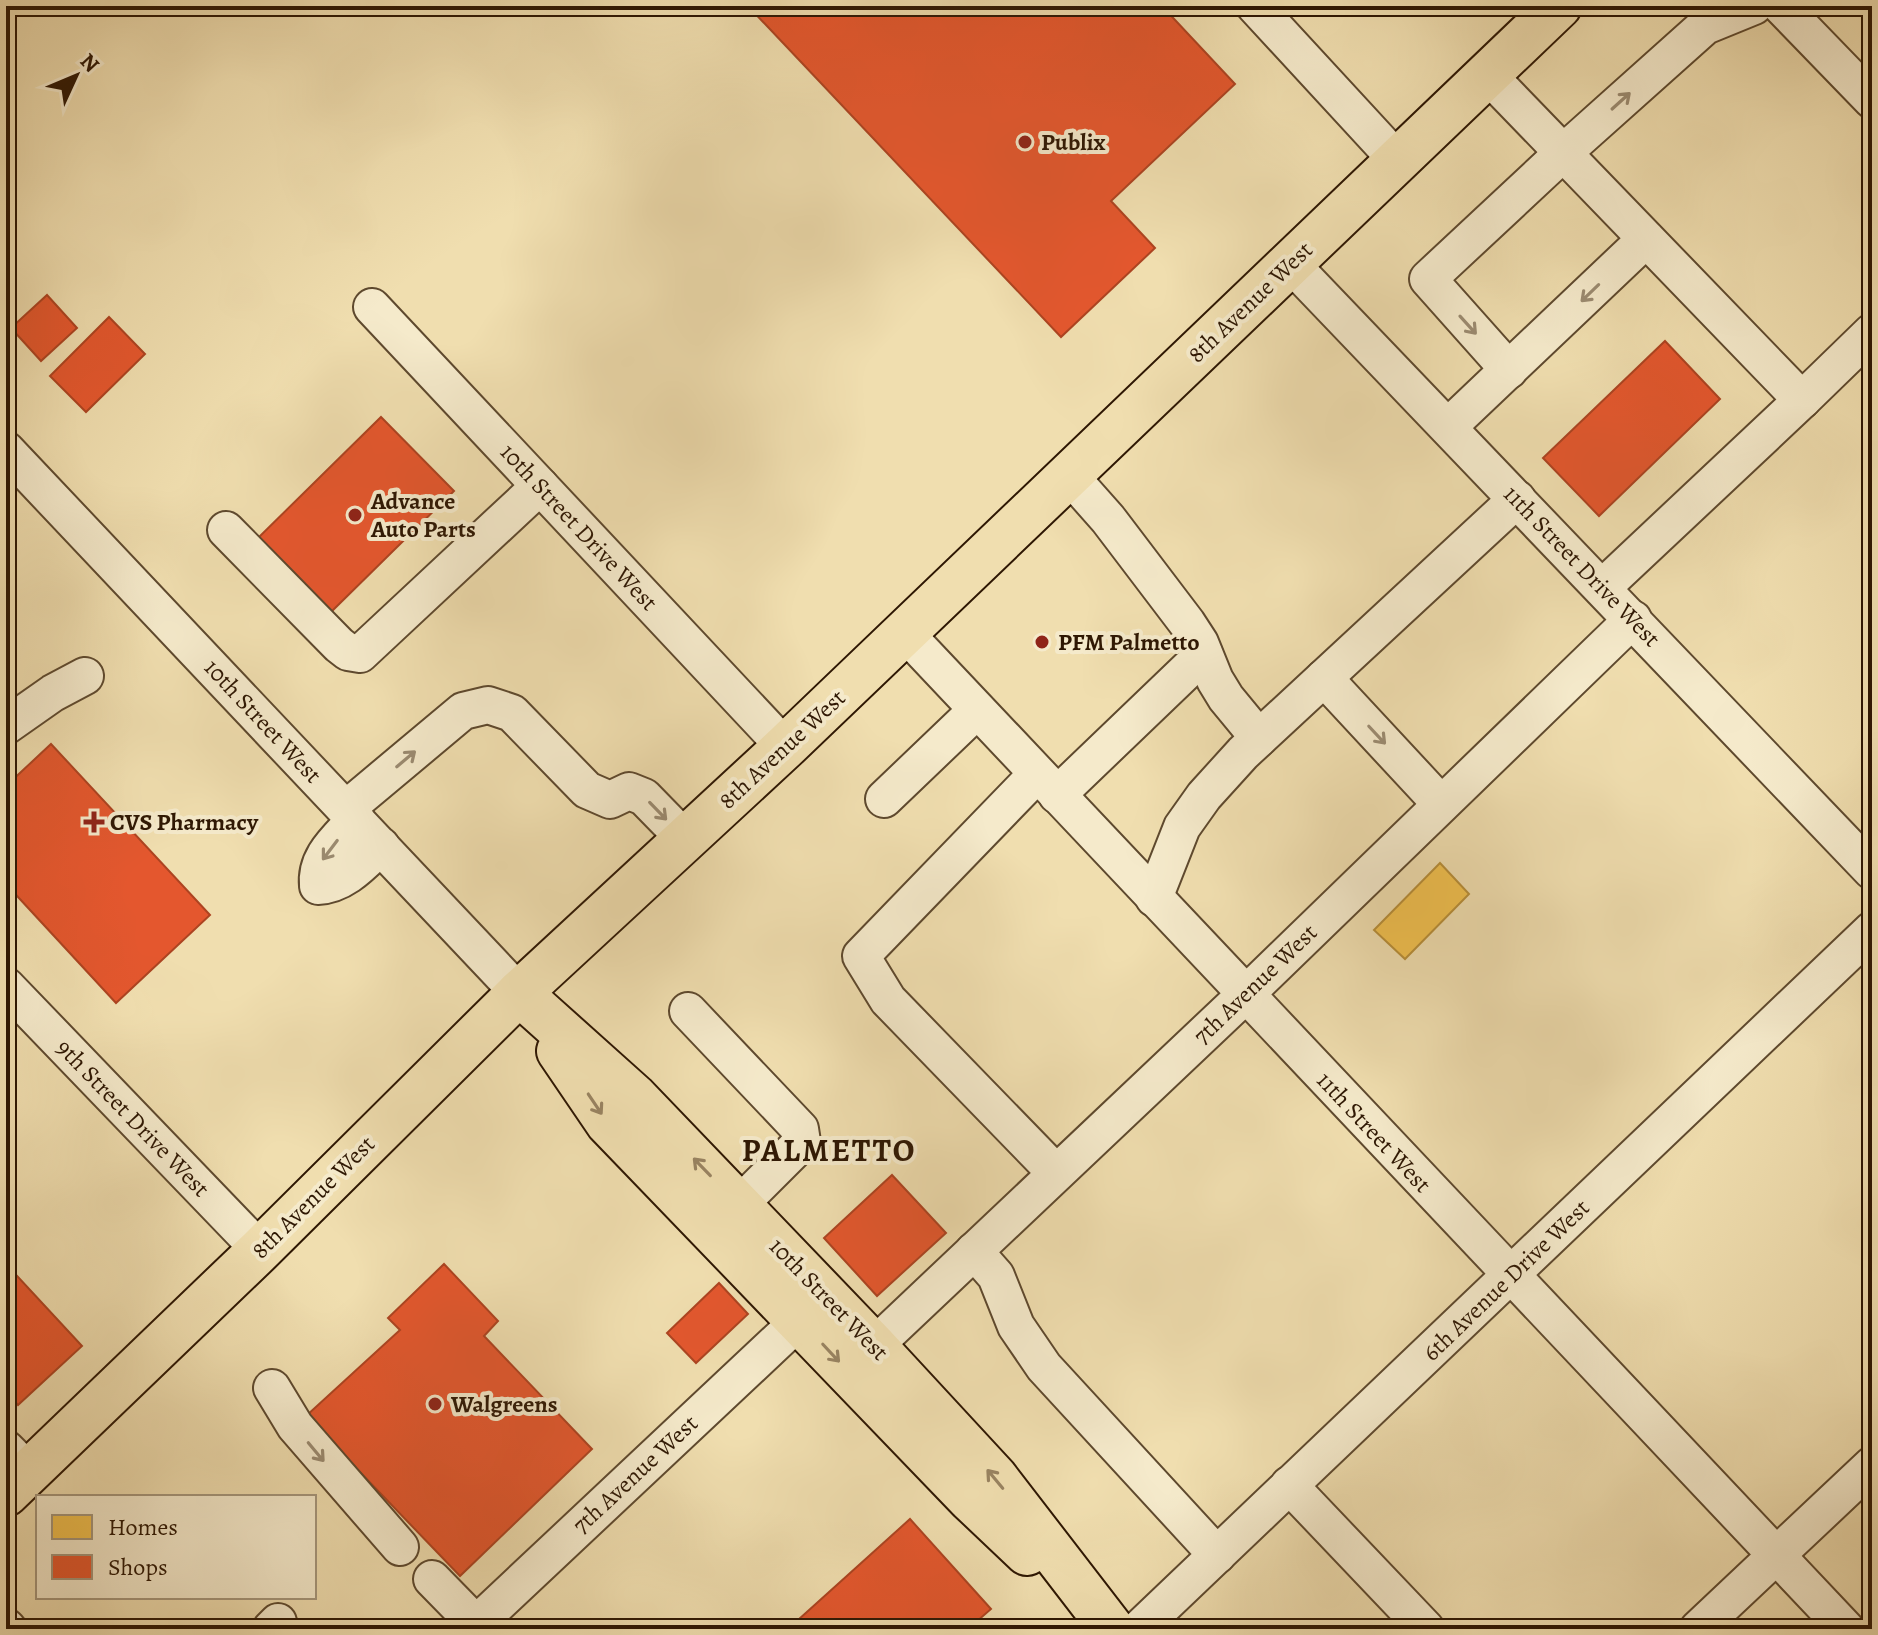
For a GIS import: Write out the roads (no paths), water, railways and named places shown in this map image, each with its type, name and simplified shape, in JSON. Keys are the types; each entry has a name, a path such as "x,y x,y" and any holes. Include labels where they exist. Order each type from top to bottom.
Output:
{"main road":[{"name":"8th Avenue West","path":"14,1472 260,1250 519,993 905,633 1552,8"},
{"name":"10th Street West","path":"519,993 635,1097 874,1346 995,1477 1109,1629"},
{"name":"10th Street West","path":"519,993 608,1123 970,1499 1109,1629"}],"street":[{"path":"1255,6 1397,160"},
{"path":"1509,370 1428,279 1705,26 1779,8 1872,100"},
{"path":"1487,74 1802,400"},
{"path":"1448,427 1646,239"},
{"name":"11th Street Drive West","path":"1290,263 1872,871"},
{"name":"10th Street Drive West","path":"372,307 785,747"},
{"path":"1602,588 1872,332"},
{"name":"10th Street West","path":"6,450 519,993"},
{"path":"1069,475 1108,519 1187,623 1226,698 1259,738"},
{"path":"226,530 339,645 348,652 360,654 540,486"},
{"path":"1154,898 1182,827 1212,785 1517,499"},
{"name":"7th Avenue West","path":"874,1346 1245,995 1633,619"},
{"name":"11th Street West","path":"905,633 1846,1629"},
{"path":"1056,1173 888,1000 861,956 1047,784 1204,654"},
{"path":"6,726 53,693 85,676"},
{"path":"1324,678 1441,804"},
{"path":"381,846 357,869 332,886 318,886 316,871 351,814 463,711 488,705 512,713 587,790 610,800 629,791 644,797 685,839"},
{"path":"884,799 977,710"},
{"name":"6th Avenue Drive West","path":"1139,1629 1872,930"},
{"name":"9th Street Drive West","path":"6,986 260,1250"},
{"path":"688,1011 800,1129 802,1142 739,1205"},
{"path":"974,1251 996,1276 1016,1326 1044,1367 1217,1555"},
{"name":"7th Avenue West","path":"474,1626 800,1320"},
{"path":"272,1388 295,1426 400,1547"},
{"path":"1698,1629 1872,1465"},
{"path":"1289,1485 1426,1629"},
{"path":"432,1579 474,1626"}],"place":[{"name":"Publix","path":"1025,142"},
{"name":"Advance Auto Parts","path":"355,515"},
{"name":"PFM Palmetto","path":"1042,642"},
{"name":"CVS Pharmacy","path":"94,822"},
{"name":"Walgreens","path":"435,1404"}],"district":[{"name":"PALMETTO","path":"829,1150"}]}
